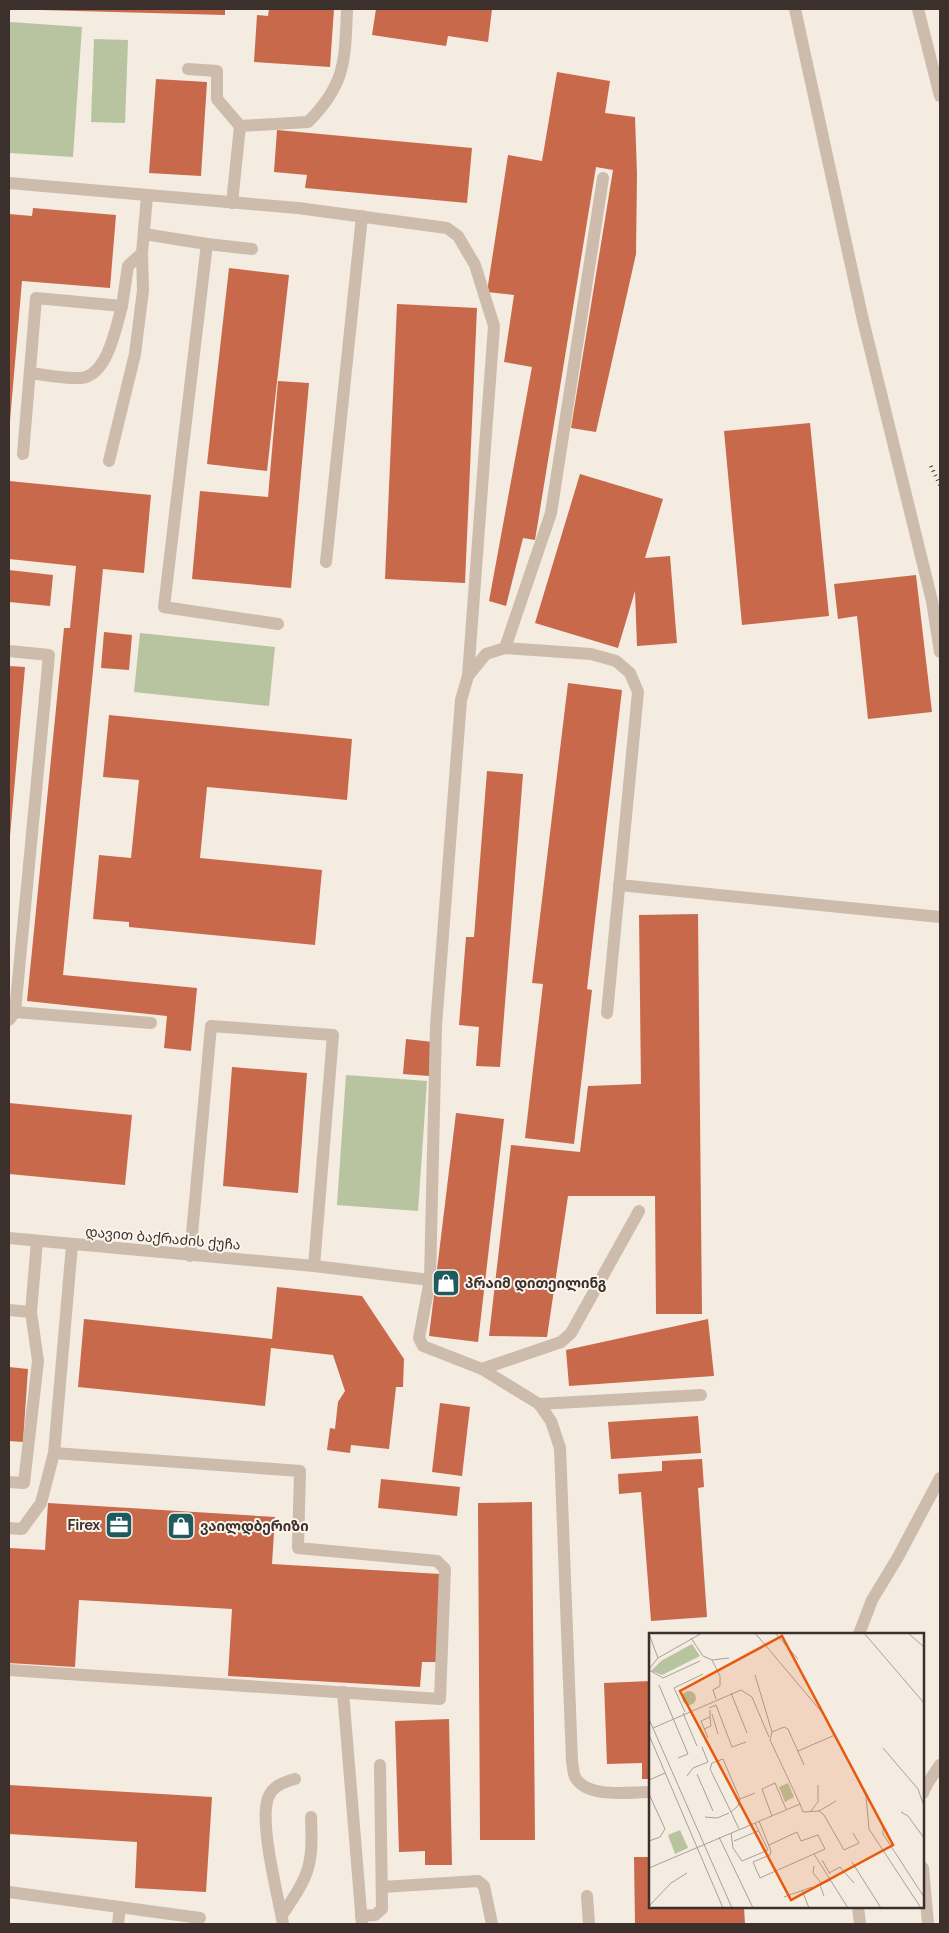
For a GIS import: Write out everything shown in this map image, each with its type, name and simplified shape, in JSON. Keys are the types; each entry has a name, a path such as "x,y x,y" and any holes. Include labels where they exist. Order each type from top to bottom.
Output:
{"lane":[{"path":"240,126 308,122 322,108 333,91 342,70 345,52 347,9"},
{"path":"795,9 862,316 932,601 940,652"},
{"path":"918,9 940,96"},
{"path":"188,69 217,71 217,99 240,126 232,203"},
{"path":"505,648 552,513 602,178"},
{"path":"9,183 298,208 447,228 458,236 475,265 494,326 468,676 461,700 436,1026 430,1280 419,1338 423,1346 482,1369 540,1404 551,1421 560,1448 572,1761 576,1777 585,1786 600,1793 649,1792"},
{"path":"109,461 135,354 143,290 142,253 147,196"},
{"path":"326,562 362,216"},
{"path":"144,234 252,249"},
{"path":"207,244 164,607 278,624"},
{"path":"30,374 82,378 101,367 115,334 122,306 128,266 142,253"},
{"path":"23,454 36,298 122,306"},
{"path":"468,676 486,654 505,648 591,654 616,661 630,673 638,692 607,1013"},
{"path":"9,651 48,654 12,1016 151,1023"},
{"path":"619,885 940,917"},
{"path":"190,1256 211,1026 334,1035 314,1266"},
{"path":"482,1369 561,1342 571,1334 639,1211"},
{"name":"დავით ბაქრაძის ქუჩა","path":"9,1238 314,1266 430,1280"},
{"path":"9,1482 24,1483 38,1361 30,1312 37,1241"},
{"path":"9,1528 22,1529 40,1503 54,1453 72,1245"},
{"path":"9,1310 30,1312"},
{"path":"540,1404 701,1395"},
{"path":"9,1670 440,1699 445,1569 437,1561 298,1548 300,1471 54,1453"},
{"path":"858,1633 872,1600 898,1557 940,1478"},
{"path":"343,1692 362,1920 375,1915 382,1909 380,1765"},
{"path":"924,1790 926,1784 940,1765"},
{"path":"282,1920 266,1826 267,1804 271,1792 278,1785 295,1779"},
{"path":"282,1920 302,1886 309,1868 312,1846 311,1817"},
{"path":"924,1879 928,1924"},
{"path":"382,1887 478,1880 484,1886 492,1924"},
{"path":"9,1892 200,1918"},
{"path":"587,1896 589,1924"},
{"path":"118,1924 120,1907"},
{"path":"858,1908 860,1924"}],"green space":[{"path":"10,22 82,27 73,157 9,153"},
{"path":"94,39 128,40 125,123 91,122"},
{"path":"140,633 275,647 269,706 134,692"},
{"path":"346,1075 427,1081 418,1211 337,1205"}],"building":[{"path":"225,9 225,15 40,10"},
{"path":"269,9 334,9 330,67 254,62 257,15 268,16"},
{"path":"376,9 492,9 488,42 448,36 446,46 372,35"},
{"path":"557,72 610,81 605,113 635,117 637,174 636,254 596,432 571,428 613,170 596,167 535,540 523,538 506,606 489,601 532,367 504,362 514,295 487,292 508,155 542,161"},
{"path":"156,79 207,82 201,176 149,173"},
{"path":"277,130 472,148 467,203 305,188 307,175 274,172"},
{"path":"33,208 116,215 110,288 22,281 9,421 9,214 32,216"},
{"path":"229,268 289,275 267,471 207,464"},
{"path":"397,304 477,308 465,583 385,579"},
{"path":"278,381 309,383 291,588 192,579 200,491 268,497"},
{"path":"810,423 829,616 742,625 724,431"},
{"path":"580,474 663,499 645,558 670,556 677,643 637,646 635,591 618,648 535,623"},
{"path":"9,481 151,495 144,573 103,569 63,975 197,988 191,1051 164,1048 167,1016 27,1001 64,628 70,628 76,566 9,559"},
{"path":"9,570 53,575 50,606 9,602"},
{"path":"916,575 932,712 868,719 857,616 838,619 834,584"},
{"path":"104,632 132,635 129,670 101,668"},
{"path":"9,666 25,667 10,836 9,836"},
{"path":"568,683 622,690 587,989 592,990 574,1144 525,1138 543,984 532,983"},
{"path":"109,715 352,739 347,800 207,787 200,858 322,870 315,945 129,927 129,922 93,919 99,855 131,858 139,780 103,777"},
{"path":"487,771 523,774 500,1067 476,1066 479,1027 459,1025 466,937 474,937"},
{"path":"698,914 702,1314 656,1314 655,1196 568,1196 547,1337 489,1336 511,1145 580,1152 588,1086 641,1084 639,915"},
{"path":"406,1039 433,1042 429,1076 403,1074"},
{"path":"232,1067 307,1073 298,1193 223,1186"},
{"path":"9,1103 132,1115 125,1185 9,1174"},
{"path":"456,1113 504,1119 478,1342 429,1336"},
{"path":"277,1287 362,1296 404,1359 403,1387 396,1387 389,1449 351,1445 350,1453 327,1450 330,1428 335,1429 338,1402 345,1391 333,1355 271,1348 265,1406 78,1387 84,1319 272,1339"},
{"path":"708,1319 714,1376 569,1386 566,1350"},
{"path":"9,1367 28,1369 23,1442 9,1441"},
{"path":"440,1403 470,1407 462,1476 432,1472"},
{"path":"698,1416 701,1453 611,1459 608,1422"},
{"path":"702,1459 704,1487 698,1488 707,1617 651,1621 641,1492 619,1494 618,1474 662,1471 662,1461"},
{"path":"381,1479 460,1487 457,1516 378,1508"},
{"path":"532,1502 535,1840 480,1840 478,1503"},
{"path":"48,1503 275,1517 272,1564 440,1574 436,1662 422,1662 420,1687 228,1676 232,1609 79,1600 75,1667 9,1663 9,1548 45,1550"},
{"path":"649,1681 649,1779 642,1779 642,1763 607,1764 604,1683"},
{"path":"449,1719 452,1865 425,1865 425,1851 399,1852 395,1721"},
{"path":"9,1785 212,1797 206,1892 135,1888 137,1842 9,1834"},
{"path":"634,1857 649,1857 649,1908 744,1908 745,1924 635,1924"}],"railway":[{"path":"931,466 940,485"}],"place":[{"name":"პრაიმ დითეილინგ","path":"446,1283"},
{"name":"Firex","path":"119,1525"},
{"name":"ვაილდბერიზი","path":"181,1526"}]}
